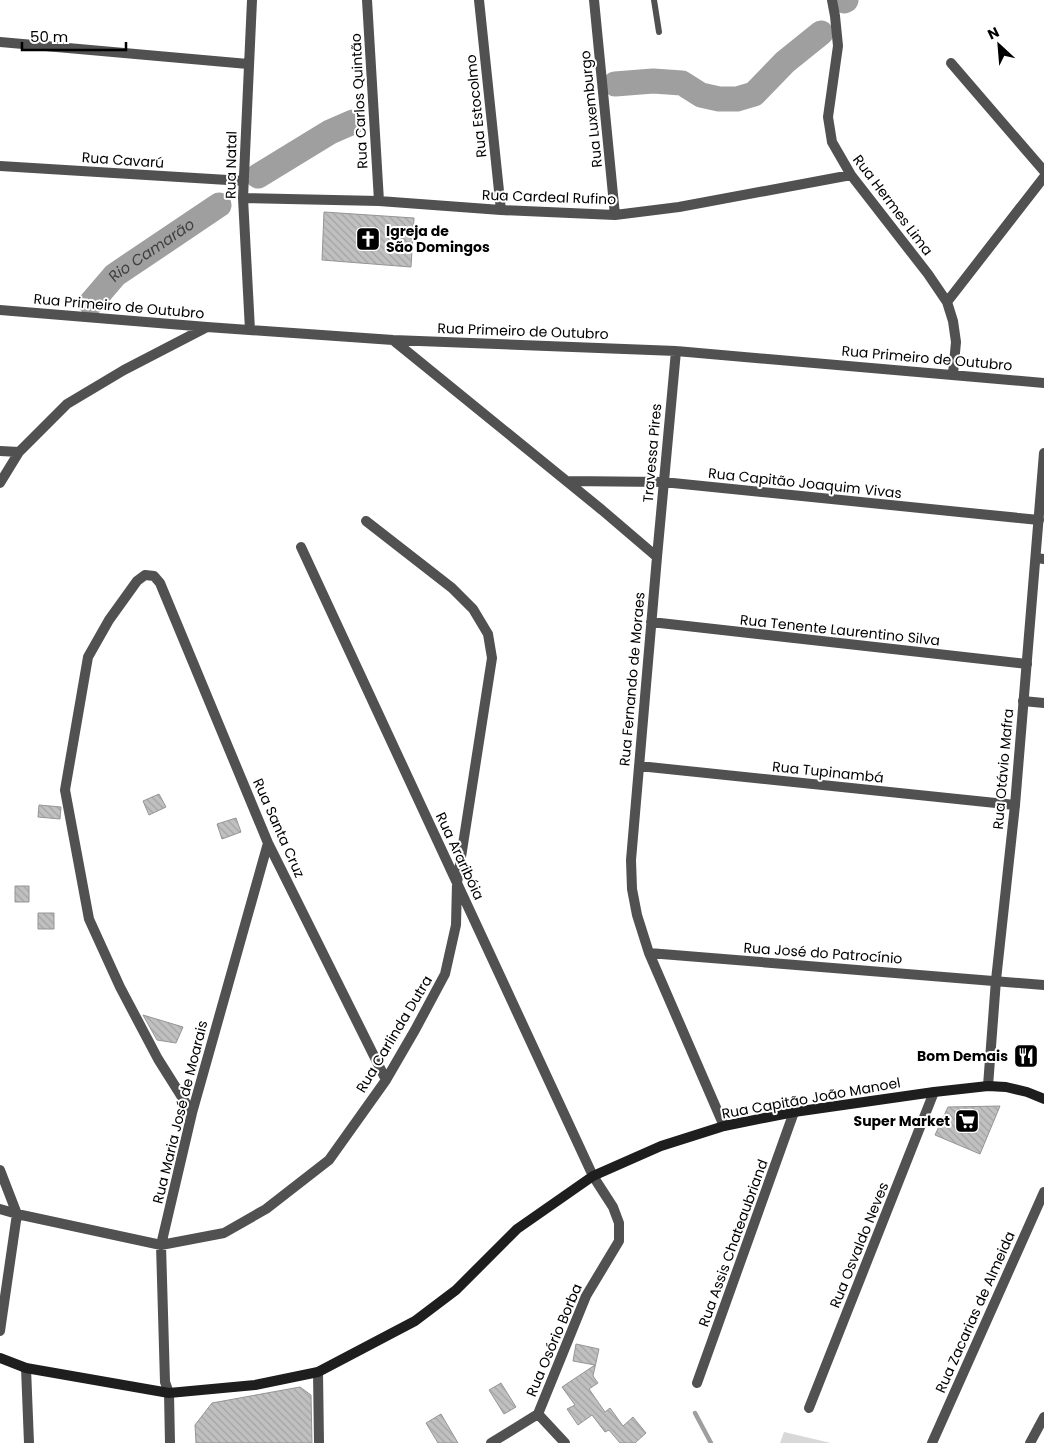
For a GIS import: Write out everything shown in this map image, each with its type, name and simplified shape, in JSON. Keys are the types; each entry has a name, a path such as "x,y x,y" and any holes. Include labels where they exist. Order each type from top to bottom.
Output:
{"main road":[{"name":"Rua Capitão João Manoel","path":"0,1358 26,1368 169,1393 255,1385 318,1372 415,1321 456,1290 517,1229 593,1176 661,1146 724,1126 794,1112 934,1092 988,1086 1006,1087 1027,1092 1044,1099"}],"street":[{"name":"Rua Natal","path":"250,330 243,198 252,0"},
{"name":"Rua Carlos Quintão","path":"367,0 379,201"},
{"name":"Rua Estocolmo","path":"479,0 501,210"},
{"name":"Rua Luxemburgo","path":"594,0 615,215"},
{"name":"Rua Hermes Lima","path":"832,0 836,16 838,46 828,117 832,142 851,175 947,302 953,321 956,342 953,374"},
{"path":"0,42 248,64"},
{"path":"951,63 1044,171"},
{"name":"Rua Cavarú","path":"0,166 244,181"},
{"name":"Rua Cardeal Rufino","path":"243,198 379,201 501,210 615,215 679,207 851,175"},
{"path":"947,302 1044,177"},
{"name":"Rua Primeiro de Outubro","path":"0,310 207,328 393,340 676,352 1044,382"},
{"path":"0,483 19,452 67,404 124,370 207,328"},
{"path":"393,340 656,557"},
{"name":"Travessa Pires","path":"656,557 676,352"},
{"path":"0,451 19,452"},
{"name":"Rua Otávio Mafra","path":"988,1086 996,980 1015,805 1023,701 1040,558 1039,520 1044,453"},
{"name":"Rua Capitão Joaquim Vivas","path":"567,482 663,482 1039,520"},
{"name":"Rua Carlinda Dutra","path":"0,1208 16,1214 161,1245 224,1233 266,1209 329,1160 386,1080 445,974 456,925 457,883 492,658 488,634 473,610 452,588 366,522"},
{"name":"Rua Araribóia","path":"301,547 593,1176"},
{"name":"Rua Fernando de Moraes","path":"656,557 631,860 632,889 637,915 649,953 724,1126"},
{"name":"Rua Santa Cruz","path":"192,1112 154,1051 120,988 89,919 65,790 88,657 109,620 136,581 146,575 154,576 160,583 268,843 386,1080"},
{"name":"Rua Tenente Laurentino Silva","path":"651,622 1027,664"},
{"path":"1023,701 1044,703"},
{"name":"Rua Tupinambá","path":"639,766 1015,805"},
{"name":"Rua Maria José de Moarais","path":"170,1443 169,1393 165,1382 161,1245 192,1112 268,843"},
{"name":"Rua José do Patrocínio","path":"649,953 1044,985"},
{"name":"Rua Osvaldo Neves","path":"809,1408 934,1092"},
{"name":"Rua Assis Chateaubriand","path":"697,1383 794,1112"},
{"path":"0,1170 16,1214 0,1331"},
{"name":"Rua Osório Borba","path":"492,1443 538,1414 586,1296 620,1240 619,1223 613,1207 593,1176"},
{"name":"Rua Zacarias de Almeida","path":"932,1443 1044,1192"},
{"path":"26,1368 29,1443"},
{"path":"318,1372 319,1443"},
{"path":"538,1414 565,1443"},
{"path":"1030,1443 1044,1416"}],"lane":[{"path":"654,0 659,32"}],"shaded area":[{"path":"784,1432 831,1443 780,1443"}],"building":[{"name":"Igreja de São Domingos","path":"324,212 414,218 411,267 322,260"},
{"path":"159,794 166,807 149,815 143,801"},
{"path":"39,805 61,807 60,819 38,817"},
{"path":"236,818 241,832 222,839 217,824"},
{"path":"15,886 29,886 29,902 15,902"},
{"path":"38,913 54,913 54,929 38,929"},
{"path":"143,1015 183,1027 176,1043 157,1040"},
{"name":"Bom Demais","path":"1022,1046 1036,1049 1031,1067 1017,1063"},
{"name":"Super Market","path":"1000,1106 980,1154 935,1135 948,1107"},
{"path":"576,1344 599,1349 593,1376 598,1383 589,1389 605,1412 610,1408 623,1426 633,1417 646,1433 635,1443 620,1443 609,1430 605,1432 592,1415 578,1425 567,1409 575,1405 562,1387 595,1365 573,1361"},
{"path":"501,1383 516,1407 504,1414 489,1390"},
{"path":"300,1387 311,1395 312,1443 196,1443 195,1425 212,1403"},
{"path":"441,1414 458,1443 438,1443 426,1423"}],"waterway":[{"name":"Rio Camarão","path":"615,84 653,81 682,83 701,95 719,99 737,99 754,94 785,62 821,33"},
{"name":"Rio Camarão","path":"258,176 330,132 353,122"},
{"name":"Rio Camarão","path":"91,303 115,275 219,205"},
{"path":"695,1413 711,1443"}],"place":[{"name":"Igreja de São Domingos","path":"368,239"},
{"name":"Bom Demais","path":"1026,1056"},
{"name":"Super Market","path":"967,1121"}]}
